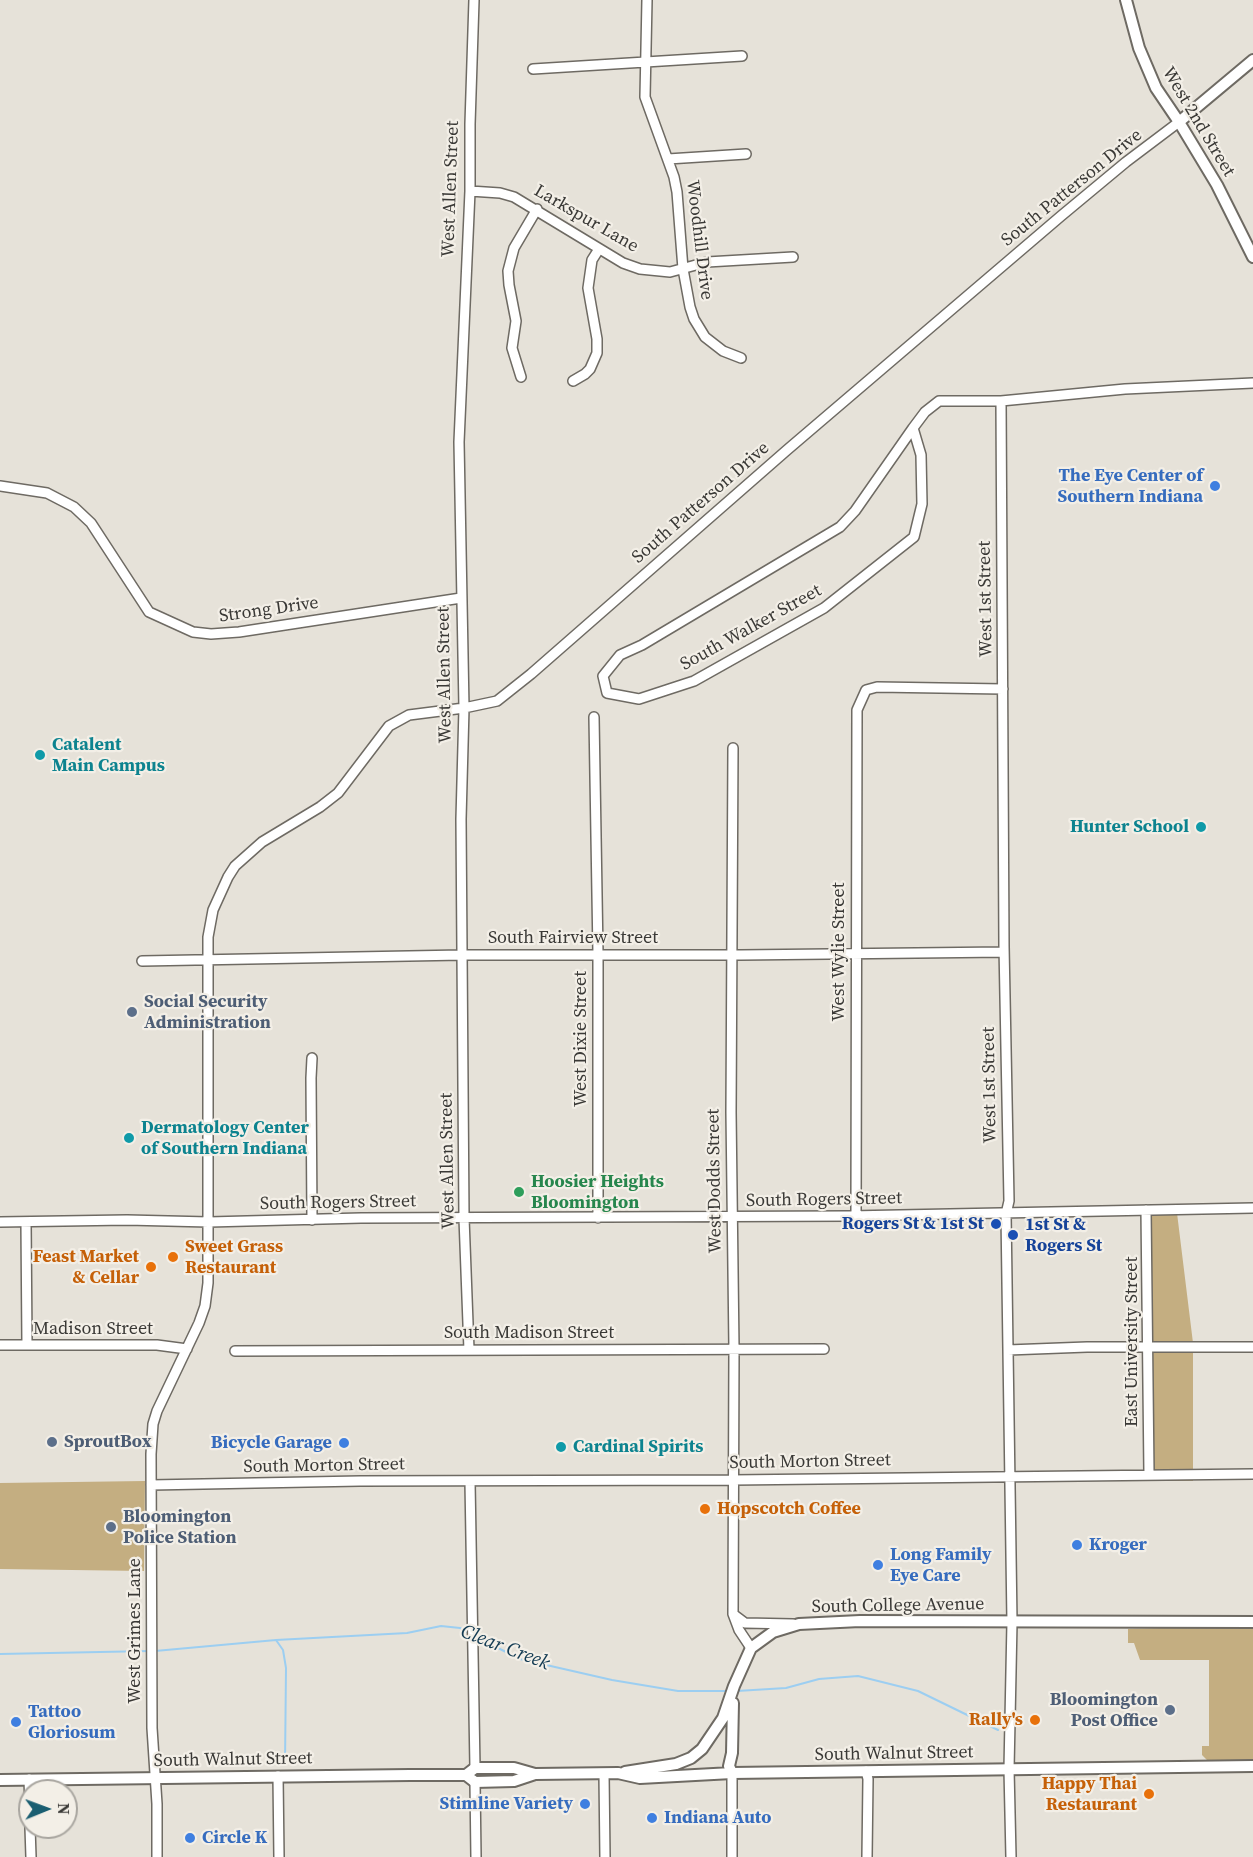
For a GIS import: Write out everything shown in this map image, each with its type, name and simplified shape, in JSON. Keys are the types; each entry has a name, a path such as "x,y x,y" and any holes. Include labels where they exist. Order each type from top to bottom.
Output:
{"main road":[{"name":"West 2nd Street","path":"1126,0 1139,48 1155,88 1179,122 1222,195 1253,257"},
{"name":"South Patterson Drive","path":"1179,122 1253,60"},
{"name":"South College Avenue","path":"751,1648 773,1632 799,1624 860,1621 1253,1622"},
{"path":"737,1773 729,1766 732,1753 729,1711 734,1686 751,1648"},
{"path":"618,1773 676,1764 691,1758 713,1736 729,1711"},
{"name":"South Walnut Street","path":"29,1779 472,1775 514,1768 536,1774 618,1773 640,1778 737,1773 1253,1766"},
{"name":"South Walnut Street","path":"0,1780 18,1779"}],"street":[{"name":"West Allen Street","path":"469,1350 464,1218 461,819 464,708 460,598 459,442 470,191 474,0"},
{"name":"Woodhill Drive","path":"647,0 645,97 668,159 677,192 683,269 690,307 699,329 714,345 741,358"},
{"path":"533,69 742,56"},
{"name":"South Patterson Drive","path":"209,1222 208,937 219,893 236,866 262,842 320,807 338,793 389,726 409,716 497,701 1024,248 1126,162 1179,122"},
{"path":"668,159 746,154"},
{"name":"Larkspur Lane","path":"470,191 500,193 514,197 623,263 640,269 659,272 683,269 706,262 793,257"},
{"path":"521,377 512,348 516,321 508,271 513,248 537,209"},
{"path":"573,381 590,369 597,352 597,339 588,288 592,260 599,249"},
{"name":"South Walker Street","path":"913,428 921,455 922,504 915,537 824,608 694,681 639,699 607,693 603,676 620,656 840,527 855,511 913,428 925,412 939,401 1001,401 1125,389 1253,383"},
{"name":"West 1st Street","path":"1001,401 1004,952 1008,1201 1006,1214 1012,1622 1011,1857"},
{"name":"Strong Drive","path":"0,486 47,493 74,507 91,523 149,612 193,632 211,634 239,632 460,598"},
{"name":"West Wylie Street","path":"856,1216 857,710 866,690 876,687 1003,689"},
{"name":"West Dixie Street","path":"594,717 598,954 598,1218"},
{"name":"West Dodds Street","path":"733,748 733,1614 739,1630 751,1648"},
{"name":"South Fairview Street","path":"142,962 462,955 1004,952"},
{"path":"312,1058 312,1220"},
{"name":"South Rogers Street","path":"0,1222 732,1218 1253,1208"},
{"name":"East University Street","path":"1146,1210 1149,1474"},
{"path":"26,1222 27,1345"},
{"name":"West Grimes Lane","path":"157,1857 152,1728 153,1424 205,1306 208,1283 209,1222"},
{"name":"Madison Street","path":"0,1345 157,1345 187,1348"},
{"path":"1008,1350 1087,1347 1253,1347"},
{"name":"South Madison Street","path":"235,1351 824,1349"},
{"name":"South Morton Street","path":"151,1485 360,1481 733,1480 1253,1474"},
{"path":"470,1482 473,1613 472,1775 476,1857"},
{"path":"733,1614 745,1623 799,1624"},
{"path":"866,1771 868,1779 867,1857"},
{"path":"732,1857 737,1773"},
{"path":"604,1774 605,1857"},
{"path":"278,1776 279,1857"},
{"path":"30,1839 31,1857"}],"shaded area":[{"path":"1147,1213 1177,1213 1193,1343 1193,1481 1149,1481"},
{"path":"145,1481 144,1571 0,1569 0,1483"},
{"path":"1253,1625 1253,1760 1208,1761 1202,1755 1202,1746 1209,1746 1209,1660 1140,1660 1134,1643 1128,1643 1128,1629"}],"waterway":[{"name":"Clear Creek","path":"155,1651 276,1640 407,1633 441,1626 460,1628 471,1634"},
{"name":"Clear Creek","path":"476,1637 520,1659 612,1680 678,1691 728,1691"},
{"path":"276,1640 283,1650 286,1668 285,1764"},
{"name":"Clear Creek","path":"0,1654 150,1651"},
{"name":"Clear Creek","path":"737,1691 786,1688 819,1679 858,1676 918,1691 998,1730"}],"place":[{"name":"The Eye Center of Southern Indiana","path":"1215,486"},
{"name":"Catalent Main Campus","path":"40,755"},
{"name":"Hunter School","path":"1201,827"},
{"name":"Social Security Administration","path":"132,1012"},
{"name":"Dermatology Center of Southern Indiana","path":"129,1138"},
{"name":"Hoosier Heights Bloomington","path":"519,1192"},
{"name":"Rogers St & 1st St","path":"996,1224"},
{"name":"1st St & Rogers St","path":"1013,1235"},
{"name":"Sweet Grass Restaurant","path":"173,1257"},
{"name":"Feast Market & Cellar","path":"151,1267"},
{"name":"SproutBox","path":"52,1442"},
{"name":"Bicycle Garage","path":"344,1443"},
{"name":"Cardinal Spirits","path":"561,1447"},
{"name":"Hopscotch Coffee","path":"705,1509"},
{"name":"Bloomington Police Station","path":"111,1527"},
{"name":"Kroger","path":"1077,1545"},
{"name":"Long Family Eye Care","path":"878,1565"},
{"name":"Bloomington Post Office","path":"1170,1710"},
{"name":"Rally's","path":"1035,1720"},
{"name":"Tattoo Gloriosum","path":"16,1722"},
{"name":"Happy Thai Restaurant","path":"1149,1794"},
{"name":"Stimline Variety","path":"585,1804"},
{"name":"Indiana Auto","path":"652,1818"},
{"name":"Circle K","path":"190,1838"}]}
